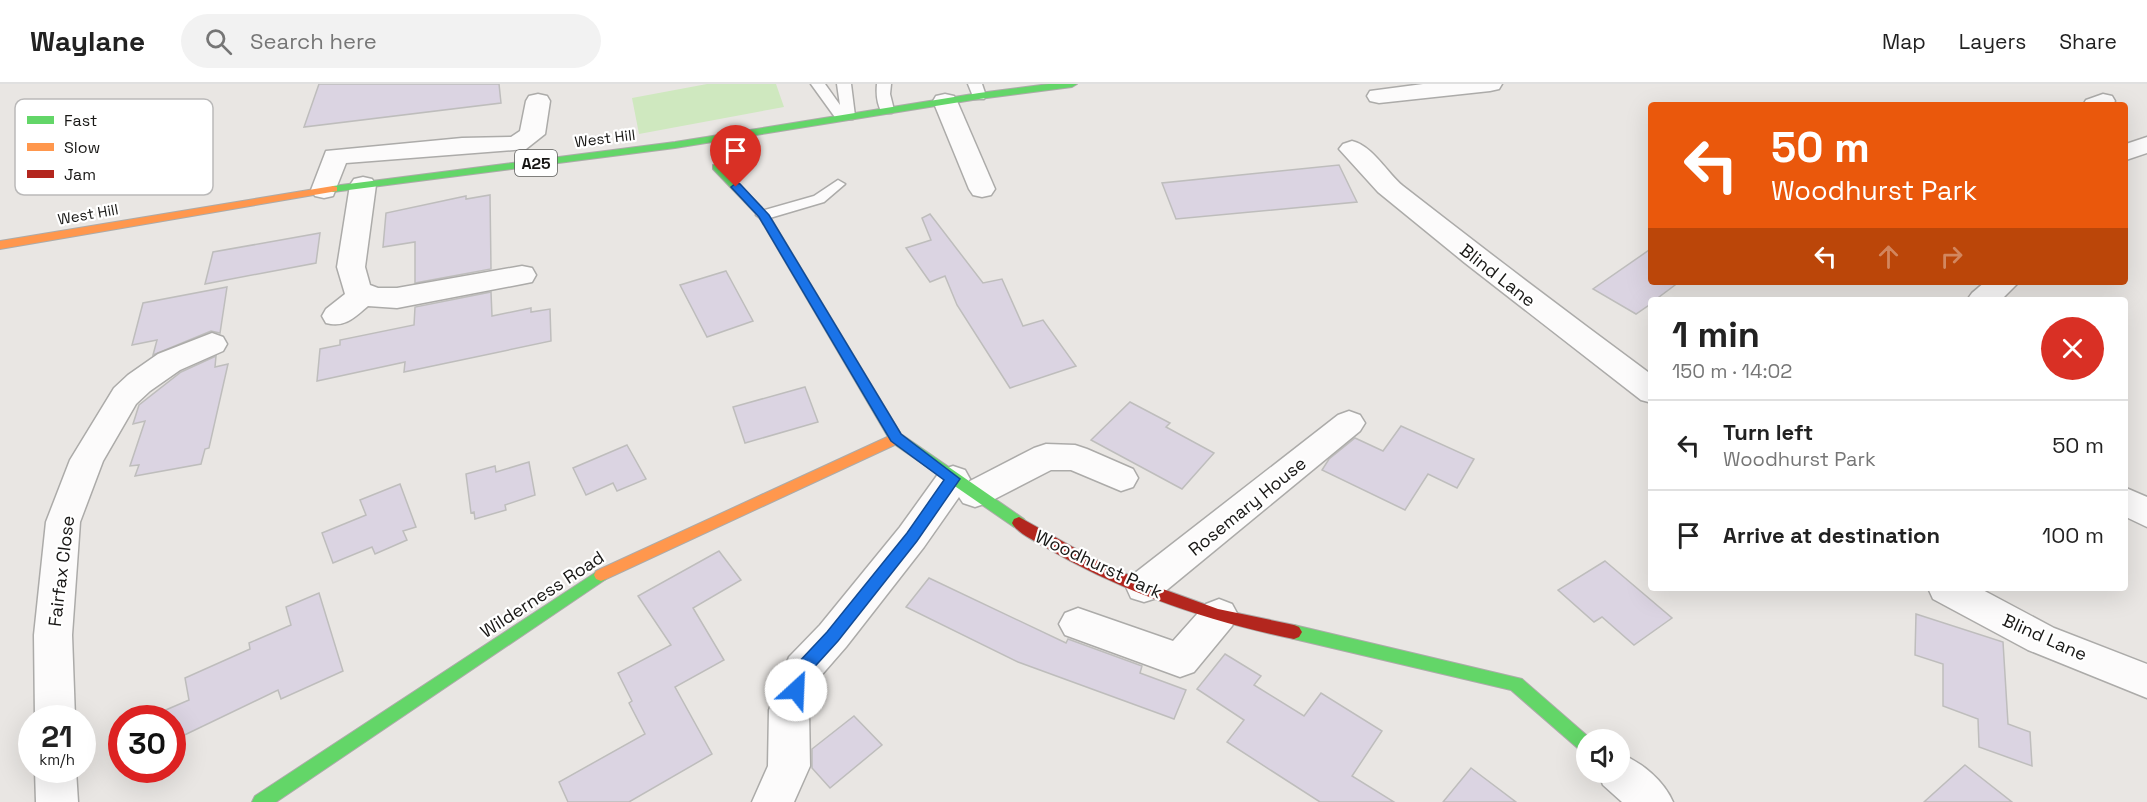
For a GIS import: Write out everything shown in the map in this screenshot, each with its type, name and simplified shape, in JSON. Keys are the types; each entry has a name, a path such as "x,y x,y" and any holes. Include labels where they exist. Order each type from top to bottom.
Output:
{"street":[{"name":"West Hill","path":"0,245 324,190 675,145 945,101 977,90 1072,84"},
{"path":"1379,96 1488,84"},
{"path":"324,190 335,156 517,144 532,134 538,101"},
{"path":"945,101 982,189"},
{"path":"2128,151 2147,146"},
{"name":"Blind Lane","path":"1352,149 1396,193 1474,257 1648,389"},
{"name":"Woodhurst Park","path":"717,166 763,215 896,438 1047,543 1144,587 1219,615 1516,684 1576,736"},
{"path":"363,185 351,267 357,290 373,298 397,298 522,275"},
{"path":"1986,297 2000,285"},
{"path":"337,316 365,294"},
{"name":"Fairfax Close","path":"55,705 53,635 63,522 87,460 126,396 139,383 169,362 212,344"},
{"name":"Rosemary House","path":"1144,587 1349,423"},
{"name":"Wilderness Road","path":"261,802 600,575 896,438"},
{"path":"773,802 789,766 789,710 803,669 833,636 912,537 964,487 1046,457 1075,458 1121,478"},
{"path":"2128,502 2147,513"},
{"name":"Blind Lane","path":"1952,591 2041,639 2145,675"},
{"path":"1078,624 1180,660 1219,615"},
{"path":"56,783 57,802"},
{"path":"1630,783 1652,802"}],"lane":[{"path":"818,84 845,117"},
{"path":"844,84 845,117"},
{"path":"884,84 883,94 887,110"},
{"path":"763,215 819,199 838,184"}],"green space":[{"path":"707,84 776,84 784,107 639,134 632,98"}],"building":[{"path":"319,84 499,84 501,103 304,127"},
{"path":"1339,165 1357,202 1176,219 1162,183"},
{"path":"490,195 491,269 415,283 415,242 383,247 386,213 466,196 466,199"},
{"path":"930,214 983,283 1002,279 1023,326 1043,320 1076,366 1010,388 957,305 945,276 930,282 906,248 931,240 922,218"},
{"path":"320,233 316,263 205,284 213,252"},
{"path":"1648,251 1648,285 1675,285 1659,297 1648,297 1648,306 1636,314 1593,289"},
{"path":"726,271 753,321 707,337 680,285"},
{"path":"227,287 220,333 211,331 153,355 157,340 132,345 143,303"},
{"path":"491,292 492,316 531,308 531,312 550,309 551,341 404,372 405,362 317,381 320,349 340,345 340,340 414,325 415,307"},
{"path":"216,356 215,367 228,364 209,448 205,449 201,464 135,476 139,465 130,466 145,421 133,424 139,405 181,372"},
{"path":"805,387 818,422 745,443 733,407"},
{"path":"1130,402 1170,423 1166,427 1214,453 1182,489 1091,440"},
{"path":"1401,426 1474,459 1457,488 1428,474 1405,510 1322,470 1329,459 1355,438 1383,451"},
{"path":"627,445 646,479 617,491 613,483 586,495 573,468"},
{"path":"529,462 535,495 505,505 506,510 475,519 474,512 471,513 466,474 495,466 496,472"},
{"path":"400,484 416,527 403,531 407,540 375,554 372,547 333,563 322,533 366,515 360,500"},
{"path":"719,551 741,580 693,608 724,660 675,687 712,754 629,802 568,802 559,782 645,734 629,703 632,701 618,673 671,645 638,596"},
{"path":"1605,561 1672,618 1634,645 1602,617 1594,622 1558,590"},
{"path":"929,578 1066,643 1068,639 1142,666 1140,673 1186,690 1174,719 1018,662 906,607"},
{"path":"319,593 343,671 281,699 278,690 186,734 186,705 177,705 189,700 185,678 250,649 249,643 291,625 286,607"},
{"path":"1916,614 2003,642 2008,724 2030,732 2032,766 1979,747 1978,719 1943,706 1943,664 1915,655"},
{"path":"1225,654 1261,676 1254,685 1304,716 1321,693 1382,731 1352,776 1394,802 1320,802 1227,742 1244,720 1197,689"},
{"path":"854,716 882,745 830,788 812,768 812,749"},
{"path":"1965,765 2012,802 1924,802"},
{"path":"1471,768 1516,802 1443,802"}],"traffic: fast":[{"path":"333,189 675,145 979,96 1072,84"},
{"path":"717,167 763,215 896,438 1019,523"},
{"path":"261,802 601,575"},
{"path":"1294,632 1516,684 1576,736"}],"traffic: slow":[{"path":"0,245 333,189"},
{"path":"601,575 896,438"}],"traffic: jam":[{"path":"1019,523 1064,551 1141,587 1218,615 1294,632"}],"route":[{"path":"736,187 763,215 896,438 953,479 912,537 833,636 803,669 796,690"}]}
